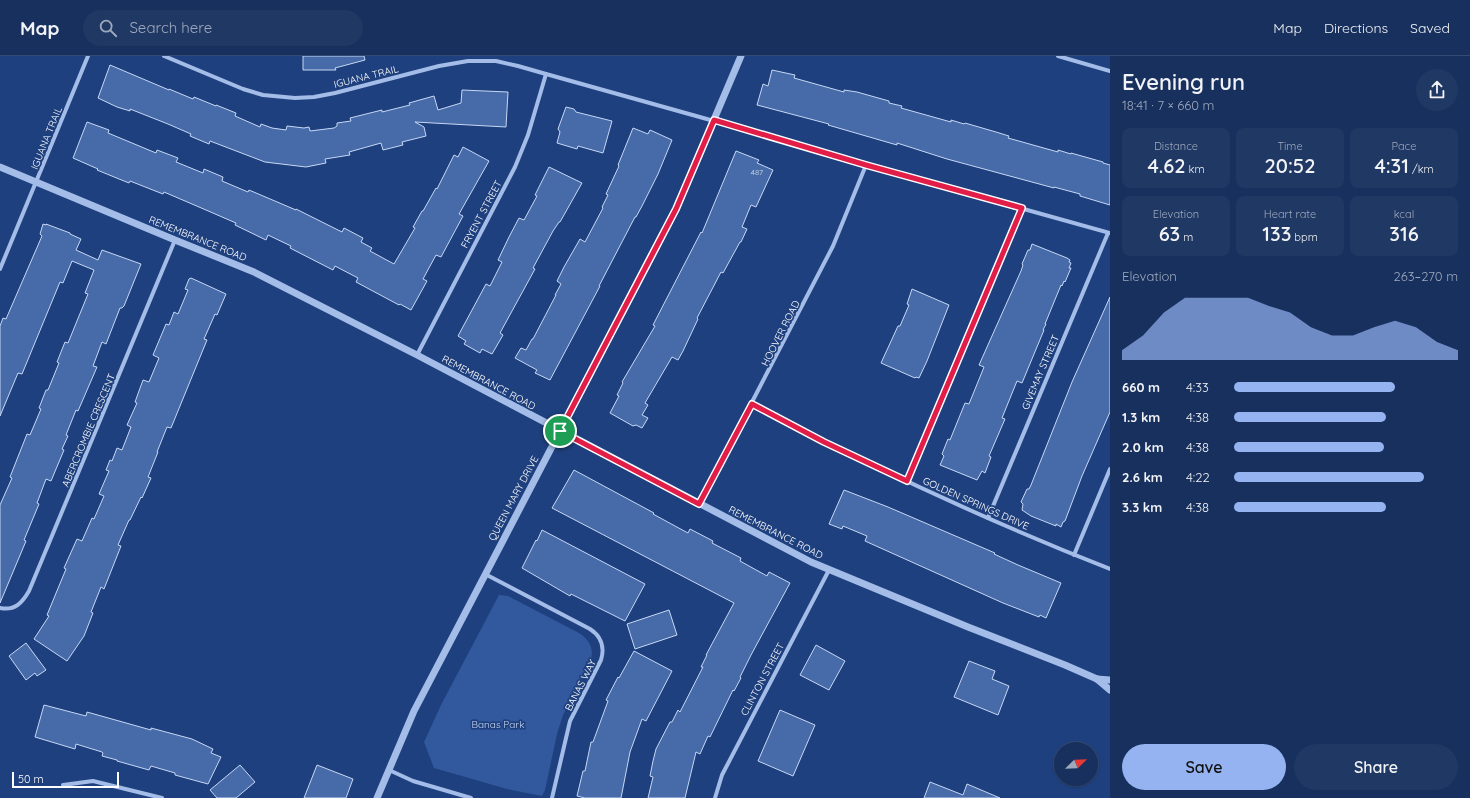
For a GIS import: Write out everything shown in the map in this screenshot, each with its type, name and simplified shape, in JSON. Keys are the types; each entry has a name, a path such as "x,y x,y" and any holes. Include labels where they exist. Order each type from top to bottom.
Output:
{"street":[{"name":"IGUANA TRAIL","path":"37,182 88,56"},
{"name":"IGUANA TRAIL","path":"164,56 243,89 263,95 295,98 314,97 334,93 431,68 468,61 496,61 714,120"},
{"name":"QUEEN MARY DRIVE","path":"377,798 414,710 676,209 741,56"},
{"path":"1058,56 1110,71"},
{"name":"FRYENT STREET","path":"417,355 515,167 528,134 546,74"},
{"path":"714,120 866,165 1109,233"},
{"name":"HOOVER ROAD","path":"699,504 833,246 866,165"},
{"name":"REMEMBRANCE ROAD","path":"0,167 254,272 417,355 811,562 1097,679 1110,690"},
{"path":"0,269 37,182"},
{"path":"907,481 1022,208"},
{"name":"GIVEMAY STREET","path":"988,518 1109,233"},
{"name":"ABERCROMBIE CRESCENT","path":"0,608 6,610 16,607 23,602 29,591 175,240"},
{"name":"GOLDEN SPRINGS DRIVE","path":"752,404 824,442 907,481 988,518 1110,569"},
{"path":"1074,555 1110,469"},
{"name":"CLINTON STREET","path":"715,798 722,775 829,570"},
{"name":"BANAS WAY","path":"485,573 590,629 601,641 603,654 602,660 570,721 552,798"},
{"name":"REMEMBRANCE ROAD","path":"1097,679 1110,680"},
{"path":"389,770 413,781 471,798"},
{"path":"63,785 93,781 162,798"}],"green space":[{"name":"Banas Park","path":"499,595 508,596 579,633 589,642 592,650 590,663 563,715 557,734 545,790 542,796 507,789 434,768 424,742 441,705"}],"building":[{"path":"303,56 364,56 365,60 335,68 336,70 303,70"},
{"path":"110,65 169,90 193,99 194,97 236,113 235,116 260,127 261,124 272,128 286,130 287,126 304,128 309,127 310,131 334,128 337,126 337,123 351,121 350,118 410,105 409,103 434,96 438,110 461,103 462,90 508,92 506,127 415,122 424,127 426,136 402,142 403,145 383,150 381,143 349,152 350,155 325,159 326,163 306,167 265,162 210,141 209,144 168,124 130,109 130,111 117,107 98,98"},
{"path":"772,70 795,75 794,78 844,92 844,90 857,92 889,101 889,103 902,106 901,108 951,122 951,120 965,123 1009,136 1008,138 1058,152 1058,150 1103,162 1110,165 1110,205 1080,196 1080,194 947,159 897,143 897,145 828,125 829,124 757,105 763,84 768,86"},
{"path":"566,107 574,109 576,112 612,121 603,153 578,146 577,149 557,143 560,132 558,129"},
{"path":"87,122 109,130 108,133 156,153 157,150 178,158 176,162 203,173 204,169 223,177 222,181 296,209 342,232 344,228 363,238 361,242 372,248 370,251 394,264 415,228 413,227 422,211 436,188 437,189 454,155 458,157 463,147 489,161 459,214 463,216 441,257 436,255 423,279 427,281 411,310 356,282 358,278 335,266 333,270 290,248 291,246 268,235 266,240 235,225 236,223 164,192 163,194 130,181 129,183 73,158"},
{"path":"633,128 648,134 650,130 672,140 658,174 642,206 550,380 535,373 537,370 515,358 521,348 526,350 533,339 561,284 557,281 564,267 580,239 585,242 603,208 602,207 608,195 606,194 619,166 618,165"},
{"path":"736,151 759,160 757,163 773,170 756,207 751,205 742,227 747,229 741,242 723,273 721,272 697,318 698,319 683,351 678,360 672,357 645,403 648,405 642,415 648,418 642,428 636,425 633,426 610,413 619,396 617,395 623,383 622,382 655,326 653,325 701,232 702,233"},
{"path":"549,167 582,183 533,268 535,269 500,333 503,335 492,354 482,349 480,353 464,344 466,341 458,336 486,284 490,286 502,262 498,260 509,237 519,218 524,220 537,196 535,195"},
{"path":"43,224 70,233 81,239 76,250 98,260 102,250 141,264 124,306 120,308 106,344 102,342 93,366 97,367 78,411 76,410 66,435 68,436 62,449 64,450 51,481 46,479 37,503 39,504 24,540 26,541 0,603 0,505 12,478 10,477 27,434 30,435 41,409 39,408 59,363 57,362 65,342 68,343 88,294 85,293 94,270 72,261 63,283 60,282 22,374 18,373 0,416 0,326 3,318 6,319 42,236 40,234"},
{"path":"1032,244 1067,258 1070,260 1069,262 1071,263 1069,268 1071,268 1065,282 1064,281 1062,286 1061,285 1022,383 1017,381 1002,418 1005,419 989,456 991,457 985,473 982,471 977,480 940,465 944,456 942,454 948,439 950,440 965,403 969,404 984,367 979,365 1021,271 1022,264 1028,250 1030,250"},
{"path":"191,278 226,294 204,339 207,340 171,428 167,427 148,477 151,478 118,545 121,546 104,589 101,587 91,612 93,613 84,636 67,661 34,639 49,616 47,615 66,569 64,568 77,539 82,541 92,518 94,519 104,496 99,494 109,471 106,470 110,460 112,461 117,448 122,450 131,427 127,425 137,403 135,402 143,380 149,382 159,358 153,355 166,324 169,325 174,312 178,314 188,290 185,289 189,279"},
{"path":"912,289 949,305 919,378 915,378 881,363 909,305 907,304"},
{"path":"1110,297 1110,412 1082,476 1065,521 1061,527 1056,524 1056,526 1031,516 1022,510 1023,504 1021,502 1027,489 1029,489 1031,485 1072,382"},
{"path":"574,470 688,533 690,529 713,541 712,543 741,558 740,561 767,576 769,572 790,583 751,655 740,677 741,678 734,691 733,690 710,737 708,736 700,754 696,752 685,798 648,798 653,777 650,776 656,749 670,722 672,722 678,710 680,712 703,667 701,667 706,655 734,603 552,508"},
{"path":"844,490 888,507 1061,583 1046,618 1040,615 1039,617 1003,603 865,541 867,536 843,526 842,529 829,524"},
{"path":"542,530 645,584 625,621 571,594 570,596 522,568"},
{"path":"669,610 677,635 635,649 627,624"},
{"path":"26,643 46,670 37,676 35,673 26,680 9,656"},
{"path":"816,645 845,661 829,690 800,675"},
{"path":"634,651 672,671 646,721 642,719 630,752 621,798 585,798 577,796 583,771 585,771 591,742 593,742 608,701 606,700"},
{"path":"969,661 995,671 992,679 1009,686 998,715 954,697"},
{"path":"44,705 86,716 87,712 151,730 151,728 192,739 213,749 211,753 221,757 208,784 175,775 175,773 151,766 149,770 117,761 102,756 102,752 76,744 75,749 35,737"},
{"path":"780,710 815,725 793,776 758,761"},
{"path":"240,765 255,782 236,798 217,798 210,790"},
{"path":"317,765 353,779 346,798 304,798"},
{"path":"930,782 963,795 967,784 1000,798 924,798"}],"route":[{"path":"714,120 866,165 1022,208 907,481 824,442 752,404 699,504 560,431 676,209 697,163 714,120"}]}
